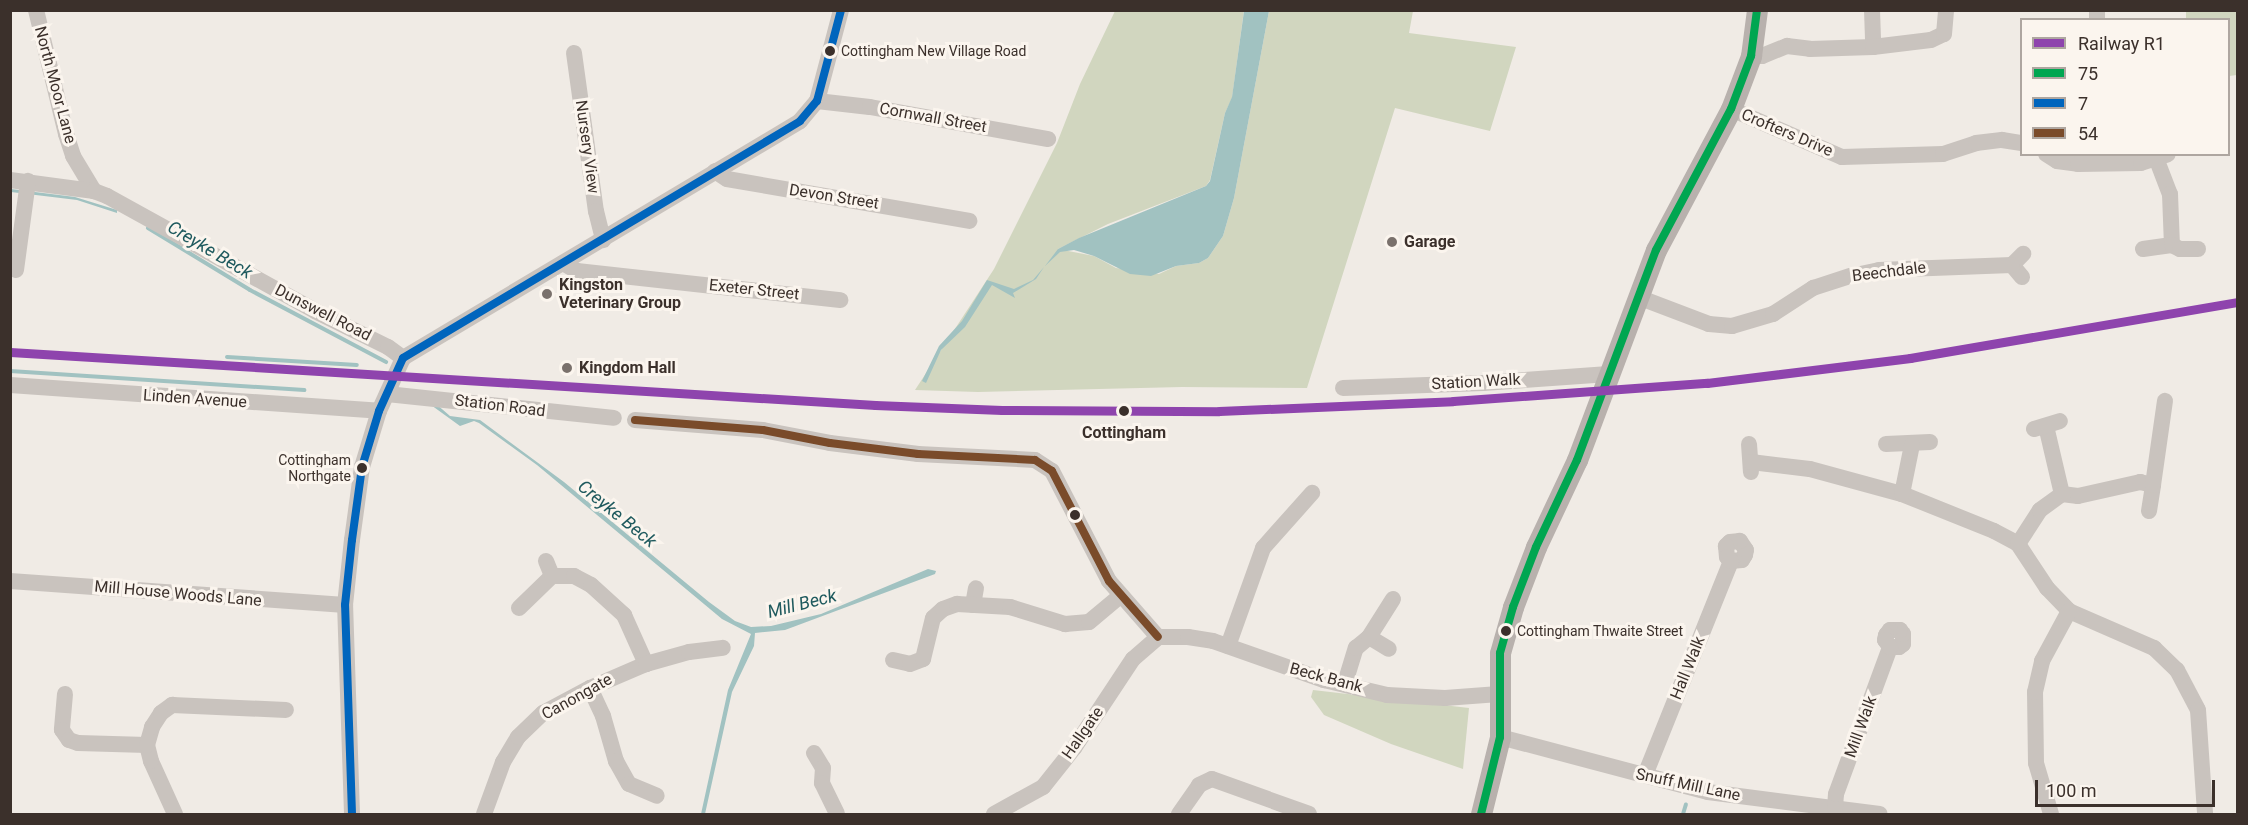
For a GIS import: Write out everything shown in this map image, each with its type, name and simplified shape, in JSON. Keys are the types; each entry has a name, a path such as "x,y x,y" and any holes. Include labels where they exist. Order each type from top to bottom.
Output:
{"main road":[{"path":"1481,814 1500,737 1500,653 1513,607 1536,547 1577,460 1656,250 1731,109 1751,56 1757,10"}],"street":[{"name":"North Moor Lane","path":"36,10 74,156 94,191"},
{"path":"352,814 345,605 362,467 379,411 393,375 403,358 800,121 817,101 841,10"},
{"path":"1872,10 1873,47"},
{"path":"1751,56 1762,56 1786,46 1810,49 1873,47 1931,40 1944,34 1946,10"},
{"name":"Nursery View","path":"574,53 596,211 603,240"},
{"name":"Cornwall Street","path":"817,101 870,107 1048,139"},
{"name":"Crofters Drive","path":"1731,109 1842,157 1943,154 1976,143 2002,140 2020,143"},
{"path":"58,185 74,156"},
{"path":"2049,156 2057,161 2078,164 2141,163 2162,157 2169,194 2172,245"},
{"name":"Devon Street","path":"715,171 727,179 961,215"},
{"name":"Dunswell Road","path":"10,180 27,189 58,185 94,191 135,211 315,311 388,347 403,358"},
{"path":"17,273 27,189"},
{"path":"2144,249 2172,245 2180,249 2198,249"},
{"name":"Exeter Street","path":"562,262 577,271 840,300"},
{"name":"Beechdale","path":"1638,297 1709,324 1732,326 1773,314 1813,288 1879,270 2019,265"},
{"name":"Station Walk","path":"1343,388 1483,383 1610,374"},
{"name":"Linden Avenue","path":"10,385 379,411"},
{"name":"Station Road","path":"387,394 614,418"},
{"path":"2149,512 2166,401"},
{"path":"636,420 761,430 830,443 918,454 1035,460 1052,471 1099,563 1120,596 1158,637"},
{"path":"2047,425 2062,494"},
{"path":"1886,444 1912,445 1930,442"},
{"path":"1749,444 1751,467 1809,469 1902,494 1994,531 2018,544 2047,588 2069,611 2154,648 2177,670 2198,710 2205,814"},
{"path":"1902,494 1912,445"},
{"path":"2018,544 2040,510 2062,494 2078,496 2140,482 2153,485"},
{"path":"1228,646 1263,548 1312,493"},
{"name":"Hall Walk","path":"1645,775 1731,561"},
{"path":"518,608 549,569 574,576 591,585 624,615 646,663"},
{"name":"Mill House Woods Lane","path":"10,581 345,605"},
{"path":"893,660 910,664 923,659 933,618 943,609 975,597 1065,624 1089,622 1120,596"},
{"path":"1345,684 1356,648 1369,637 1393,599"},
{"path":"2050,814 2036,763 2035,692 2042,661 2069,611"},
{"name":"Beck Bank","path":"1158,637 1188,637 1228,646 1324,680 1387,695 1445,698 1499,694"},
{"name":"Hallgate","path":"994,814 1043,787 1074,748 1132,658 1158,637"},
{"path":"1369,637 1389,649"},
{"name":"Mill Walk","path":"1834,808 1836,794 1890,647"},
{"name":"Canongate","path":"484,814 503,762 518,737 543,713 590,688 646,663 689,652 726,649"},
{"path":"590,688 603,716 616,761 629,784 657,799"},
{"path":"59,702 62,730 69,740 78,743 147,744"},
{"path":"175,814 151,761 147,744 160,712 172,705 278,707"},
{"name":"Snuff Mill Lane","path":"1500,737 1708,792 1880,814"},
{"path":"814,753 830,765 822,783 837,814"},
{"path":"1179,814 1198,785 1212,779 1309,814"}],"green space":[{"path":"1244,10 1232,98 1225,113 1210,180 1206,186 1108,224 1058,249 1094,256 1116,268 1159,274 1176,266 1199,263 1208,258 1223,236 1234,198 1269,11 1413,11 1409,33 1516,47 1490,131 1395,108 1307,388 1182,387 978,392 915,390 994,269 1057,143 1080,84 1115,11"},
{"path":"2186,11 2237,11 2237,75 2230,76 2230,18 2186,18"},
{"path":"1313,690 1469,708 1463,769 1391,744 1324,715 1311,697"}],"water":[{"path":"1244,11 1269,11 1234,198 1223,236 1208,258 1199,263 1176,266 1151,276 1130,274 1094,256 1074,250 1060,252 1045,266 1058,249 1079,238 1206,186 1210,181 1225,113 1232,97"},
{"path":"11,189 75,197 117,210 117,213 77,200 11,192"},
{"path":"1044,267 1036,279 1013,293 1015,298 992,285 965,327 941,350 926,383 922,381 939,346 962,321 987,280 1014,289 1033,280"},
{"path":"435,403 450,416 480,420 564,482 709,602 735,621 751,627 771,626 821,614 928,569 936,571 935,574 785,630 755,633 754,646 732,692 705,814 701,814 728,690 751,634 722,619 537,465 479,423 474,421 460,426 431,405"}],"waterway":[{"name":"Creyke Beck","path":"148,228 250,290 386,362"},
{"path":"227,357 357,365"},
{"path":"10,371 304,390"},
{"path":"1683,814 1686,804"}],"railway":[{"path":"10,352 875,405 1002,410 1219,411 1453,401 1707,383 1910,358 2238,302"}],"rail line":[{"name":"R1","path":"10,352 875,405 1002,410 1219,411 1453,401 1707,383 1910,358 2238,302"}],"transit line":[{"name":"7","path":"352,814 345,605 352,540 362,467 379,411 403,358 800,121 817,101 841,10"},
{"name":"75","path":"1481,814 1500,737 1500,653 1513,607 1536,547 1577,460 1656,250 1731,109 1751,56 1757,10"},
{"name":"54","path":"635,420 763,430 830,443 918,454 1035,460 1052,471 1109,581 1158,637"}],"place":[{"name":"Cottingham New Village Road","path":"830,51"},
{"name":"Garage","path":"1392,242"},
{"name":"Kingston Veterinary Group","path":"547,294"},
{"name":"Kingdom Hall","path":"567,368"},
{"name":"Cottingham","path":"1124,411"},
{"name":"Cottingham Northgate","path":"362,468"},
{"name":"Cottingham Thwaite Street","path":"1506,631"}],"water label":[{"name":"Mill Beck","path":"802,604"}]}
